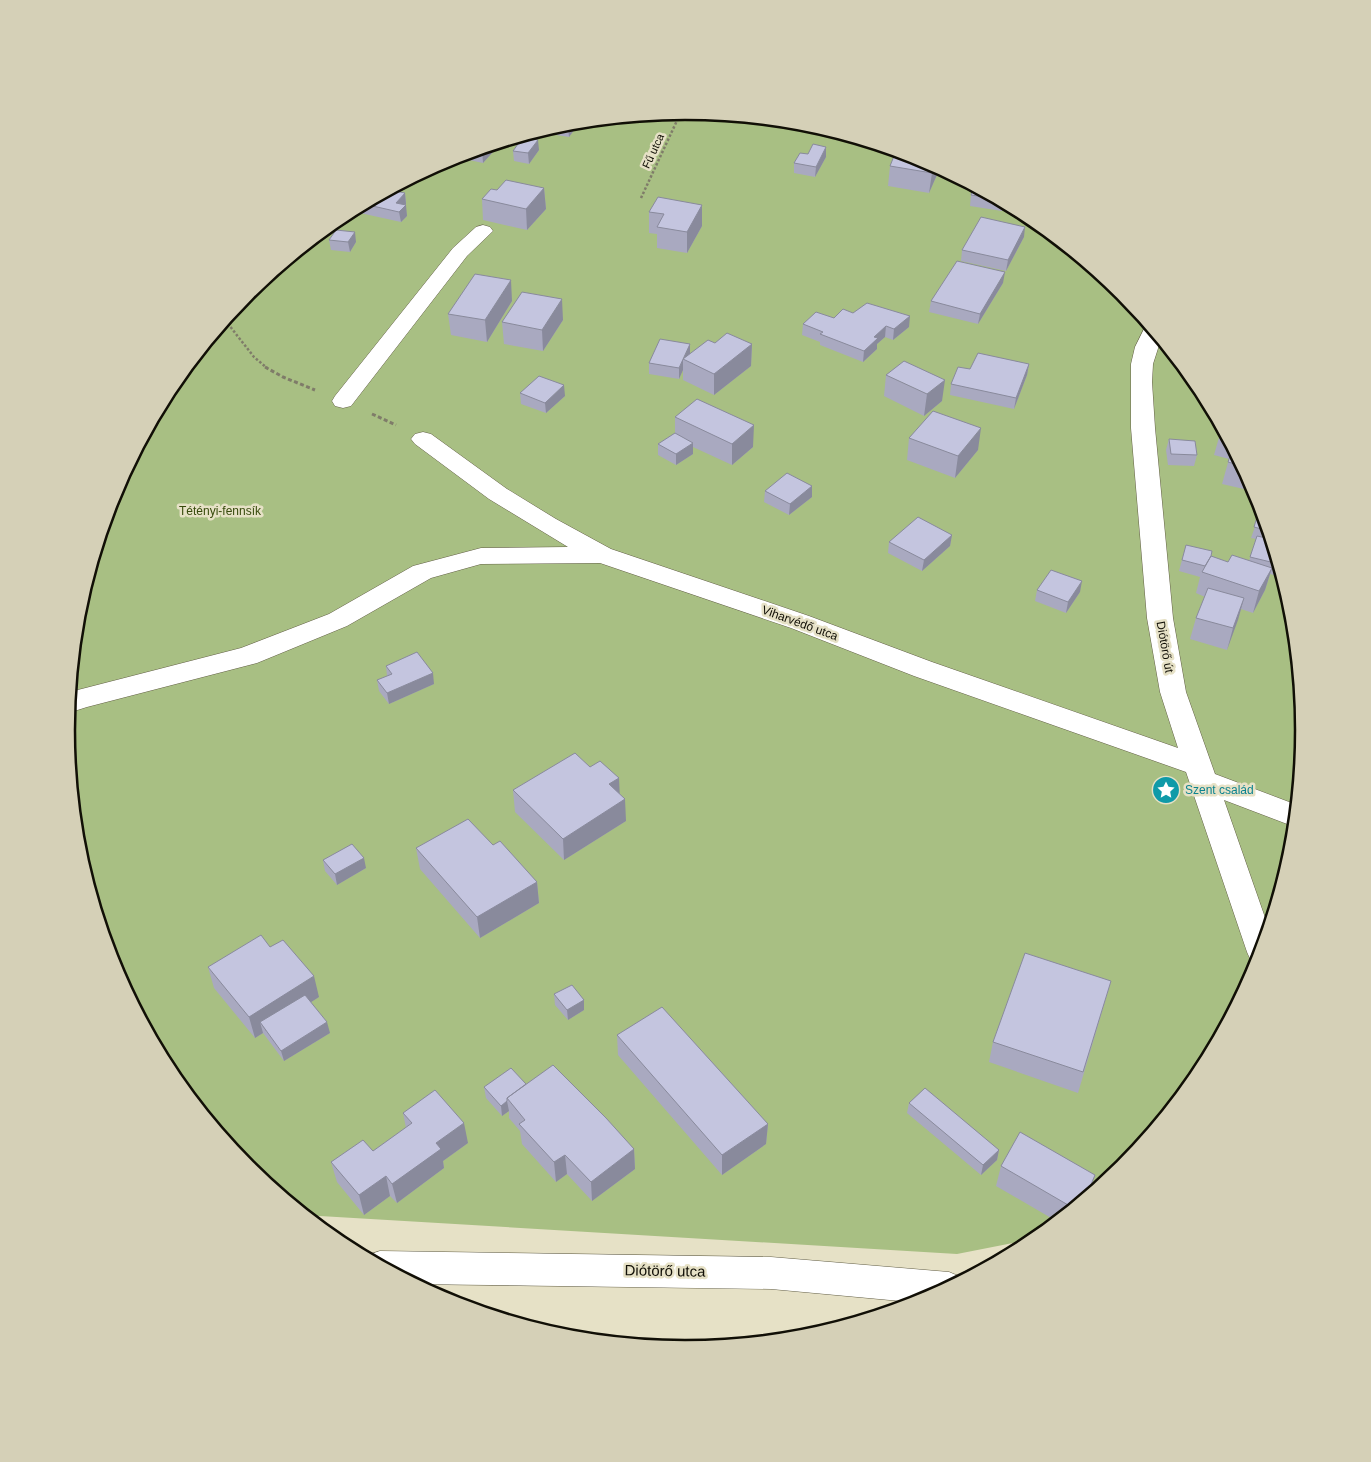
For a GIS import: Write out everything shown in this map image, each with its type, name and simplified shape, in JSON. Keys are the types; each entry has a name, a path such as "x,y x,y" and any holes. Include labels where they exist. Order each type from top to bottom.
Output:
{"street":[{"path":"343,401 460,252 484,230"},
{"name":"Diótörő út","path":"1152,337 1142,364 1143,428 1153,563 1160,618 1173,692 1259,942"},
{"name":"Viharvédő utca","path":"423,439 498,494 547,525 602,555 800,622 1202,774 1291,814"},
{"path":"76,701 248,656 338,620 422,572 481,556 602,555"},
{"name":"Diótörő utca","path":"393,1267 771,1273 936,1288"}],"path":[{"name":"Fű utca","path":"641,198 677,120"}],"green space":[{"name":"Tétényi-fennsík","path":"686,120 765,126 805,132 844,141 882,153 956,183 991,202 1025,223 1088,272 1117,299 1170,359 1214,426 1233,461 1250,497 1275,573 1291,651 1295,691 1295,771 1291,811 1275,889 1264,927 1250,965 1233,1001 1193,1070 1170,1103 1117,1163 1088,1190 1021,1242 957,1254 315,1216 254,1163 201,1103 157,1036 138,1001 121,965 96,889 80,811 76,771 76,691 80,651 96,573 107,535 121,497 157,426 201,359 227,328 283,272 314,247 346,223 415,183 489,153 527,141 566,132 646,122"}],"building":[{"path":"538,140 528,153 513,151 518,144"},
{"path":"813,144 826,147 816,167 794,163 800,153 808,154"},
{"path":"893,157 932,173 932,173 890,166"},
{"path":"506,180 544,188 526,209 482,199 491,189 497,190"},
{"path":"399,192 405,193 396,203 406,205 399,212 373,206"},
{"path":"972,192 981,196 971,195"},
{"path":"658,197 702,205 687,232 657,227 664,214 649,212"},
{"path":"981,217 1025,227 1008,260 962,250"},
{"path":"337,230 355,232 348,242 329,240"},
{"path":"957,261 1005,272 980,314 931,301"},
{"path":"475,274 511,280 485,320 448,314"},
{"path":"522,292 562,299 542,330 502,322"},
{"path":"867,303 910,316 894,329 886,326 874,337 878,338 864,351 820,334 823,332 803,324 816,312 834,318 843,309 853,313"},
{"path":"727,333 752,344 714,374 683,359 708,340 715,343"},
{"path":"660,339 690,344 679,368 649,363"},
{"path":"978,353 1029,364 1016,398 951,384 958,367 970,369"},
{"path":"904,361 945,380 927,394 886,375"},
{"path":"539,376 564,385 545,403 520,393"},
{"path":"697,399 754,425 732,444 675,417"},
{"path":"933,411 981,428 958,456 909,438"},
{"path":"675,433 693,443 676,454 658,444"},
{"path":"1169,439 1195,441 1197,455 1171,454"},
{"path":"1230,456 1234,464 1228,462"},
{"path":"787,473 812,486 790,504 765,491"},
{"path":"1257,516 1262,529 1254,527"},
{"path":"918,517 952,535 924,560 889,542"},
{"path":"1257,536 1265,538 1272,562 1250,557"},
{"path":"1186,545 1212,551 1205,566 1182,560"},
{"path":"1232,555 1272,568 1259,591 1202,572 1211,556 1228,562"},
{"path":"1051,570 1082,581 1068,602 1037,590"},
{"path":"1208,588 1244,598 1233,628 1196,618"},
{"path":"417,652 433,673 387,693 377,680 392,674 386,666"},
{"path":"575,753 590,767 600,761 619,778 609,784 625,799 563,839 513,790"},
{"path":"468,819 493,845 500,841 537,882 477,917 416,848"},
{"path":"352,844 364,858 335,874 323,860"},
{"path":"261,935 270,947 283,940 314,976 249,1017 208,967"},
{"path":"1025,953 1111,981 1083,1072 993,1042"},
{"path":"572,985 584,1000 567,1010 554,994"},
{"path":"305,995 327,1022 281,1051 260,1022"},
{"path":"662,1007 768,1124 722,1155 617,1035"},
{"path":"553,1065 634,1149 591,1182 565,1155 554,1162 519,1124 525,1120 507,1098"},
{"path":"511,1068 526,1084 507,1098 507,1101 501,1106 484,1087"},
{"path":"925,1088 999,1150 983,1165 909,1103"},
{"path":"435,1090 464,1123 436,1143 441,1149 392,1184 386,1176 359,1195 331,1162 363,1140 373,1151 412,1123 403,1113"},
{"path":"1020,1132 1095,1175 1089,1189 1069,1205 1001,1166"}],"place":[{"name":"Szent család","path":"1166,790"}]}
